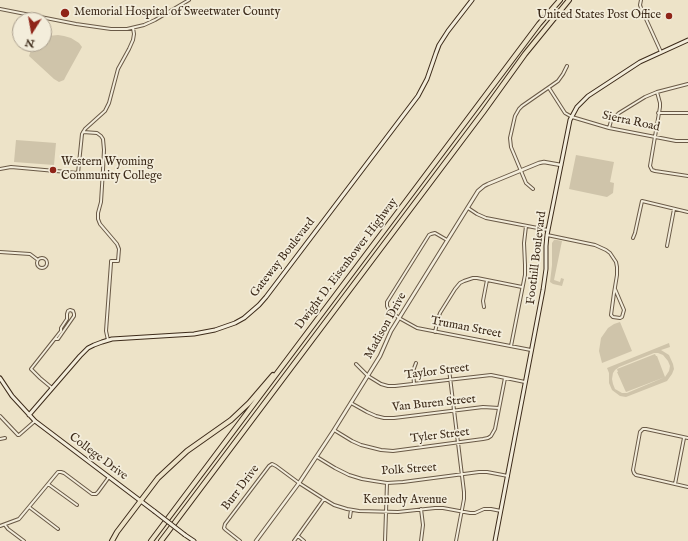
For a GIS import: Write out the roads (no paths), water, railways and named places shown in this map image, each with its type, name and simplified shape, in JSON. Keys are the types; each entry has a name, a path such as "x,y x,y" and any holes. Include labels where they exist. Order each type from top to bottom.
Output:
{"highway":[{"name":"Dwight D. Eisenhower Highway","path":"151,541 534,31 560,0"},
{"name":"Dwight D. Eisenhower Highway","path":"161,541 525,54 569,0"},
{"path":"112,541 117,532 158,478 187,451 231,420 249,403 302,341"},
{"path":"164,541 166,534"}],"main road":[{"name":"Gateway Boulevard","path":"29,415 88,348 108,340 199,333 215,330 244,318 259,305 418,96 427,79 439,45 472,0"},
{"name":"Foothill Boulevard","path":"495,541 543,290 548,232 569,125 572,117 577,107 588,96 640,62 688,40"},
{"name":"College Drive","path":"0,378 12,396 36,421 194,541"}],"street":[{"path":"0,9 70,23 119,29 133,28 144,25 189,0"},
{"path":"641,0 641,8 661,52"},
{"path":"0,169 12,167 78,173 83,132 101,115 109,103 118,69 133,40 133,28"},
{"path":"533,189 526,183 520,171 510,142 515,116 522,106 554,85 561,78 566,66"},
{"path":"609,128 611,121 619,113 645,97 657,92 688,84"},
{"path":"549,88 565,113 572,117"},
{"path":"657,92 660,103 650,168 654,171 688,176"},
{"path":"658,113 688,113"},
{"name":"Sierra Road","path":"572,117 609,128 654,137 688,141"},
{"path":"83,132 97,133 103,139 104,157 102,189 98,216 102,227 118,246 118,261 111,261 106,331 108,340"},
{"name":"Madison Drive","path":"256,541 299,483 334,430 382,352 399,318 478,191 484,186 539,163 544,162 561,165"},
{"path":"633,238 642,202 688,212"},
{"path":"468,208 486,218 526,226 595,245 606,250 614,258 617,267 611,315 613,317 620,318 622,317 624,310 615,289"},
{"path":"667,246 674,209"},
{"path":"511,346 525,270 524,243 526,226"},
{"name":"Truman Street","path":"447,240 435,233 428,236 386,304 388,310 417,328 532,350"},
{"path":"0,252 30,254 38,260"},
{"path":"40,258 44,258 47,265 42,268 39,267 37,265 38,260 40,258"},
{"path":"435,332 439,316 458,285 464,281 473,278 522,286"},
{"path":"484,307 483,300 487,280"},
{"path":"52,388 31,369 61,331 61,328 67,319 67,312 72,311 74,316 58,339 55,339"},
{"path":"414,384 413,371 416,363"},
{"name":"Taylor Street","path":"356,364 368,376 381,384 388,386 491,375 526,382"},
{"path":"449,369 464,499 456,541"},
{"name":"Tyler Street","path":"334,430 362,445 381,450 393,451 483,439 491,436 495,428 505,378"},
{"name":"Van Buren Street","path":"351,403 376,416 389,418 483,407 499,408"},
{"path":"0,416 18,435 36,421"},
{"path":"688,438 642,429 640,432 633,470 636,475 688,486"},
{"path":"675,484 684,437"},
{"path":"0,439 5,438"},
{"name":"Polk Street","path":"317,456 349,475 362,479 387,482 403,482 479,472 508,476"},
{"name":"Kennedy Avenue","path":"272,464 334,505 351,510 398,512 442,508 470,513 475,513 484,509 501,510"},
{"name":"Burr Drive","path":"240,541 224,528 225,524 268,466 272,464"},
{"path":"0,526 18,519 58,472 64,473 92,494 96,494 110,477"},
{"path":"385,541 387,482"},
{"path":"48,484 77,505"},
{"path":"294,541 324,499"},
{"path":"29,507 58,529"},
{"path":"421,509 423,525 421,541"},
{"path":"350,517 351,510"},
{"path":"5,525 24,541"},
{"path":"298,536 304,541"}],"place":[{"name":"Memorial Hospital of Sweetwater County","path":"65,13"},
{"name":"United States Post Office","path":"669,16"},
{"name":"Western Wyoming Community College","path":"53,170"}]}
